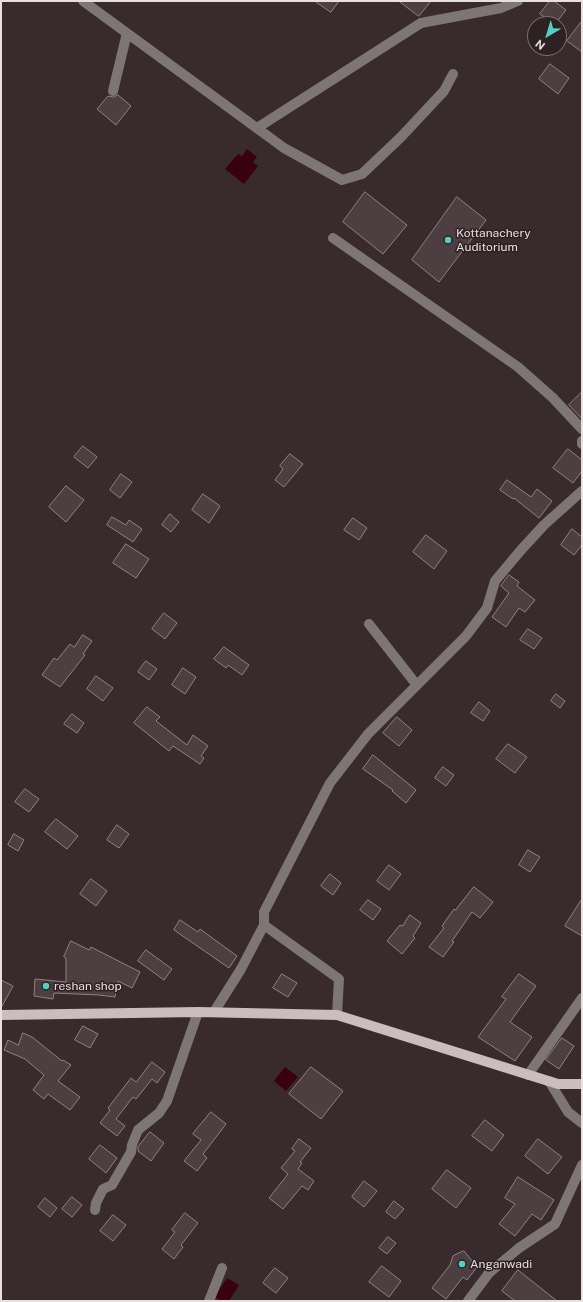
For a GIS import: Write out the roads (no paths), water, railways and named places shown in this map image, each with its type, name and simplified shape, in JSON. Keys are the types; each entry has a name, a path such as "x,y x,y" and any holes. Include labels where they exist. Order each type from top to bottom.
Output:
{"main road":[{"path":"1,1015 198,1012 337,1015 558,1084 582,1084"}],"street":[{"path":"83,1 284,148 342,180 362,174 401,137 444,91 453,74"},
{"path":"257,128 421,23 501,8 518,1"},
{"path":"113,91 127,33"},
{"path":"334,238 518,367 553,398 582,428"},
{"path":"214,1012 264,925 264,912 330,783 368,734 416,684 466,636 487,608 495,581 521,550 544,525 582,491"},
{"path":"369,624 416,684"},
{"path":"264,925 339,979 337,1015"},
{"path":"528,1075 582,998"},
{"path":"95,1210 96,1203 103,1189 112,1185 131,1152 138,1130 159,1114 167,1101 198,1012"},
{"path":"549,1081 568,1112 582,1123"},
{"path":"468,1301 489,1273 519,1248 555,1224 582,1165"},
{"path":"209,1301 222,1268"}],"place":[{"name":"Kottanachery Auditorium","path":"448,240"},
{"name":"reshan shop","path":"46,986"},
{"name":"Anganwadi","path":"462,1264"}]}
